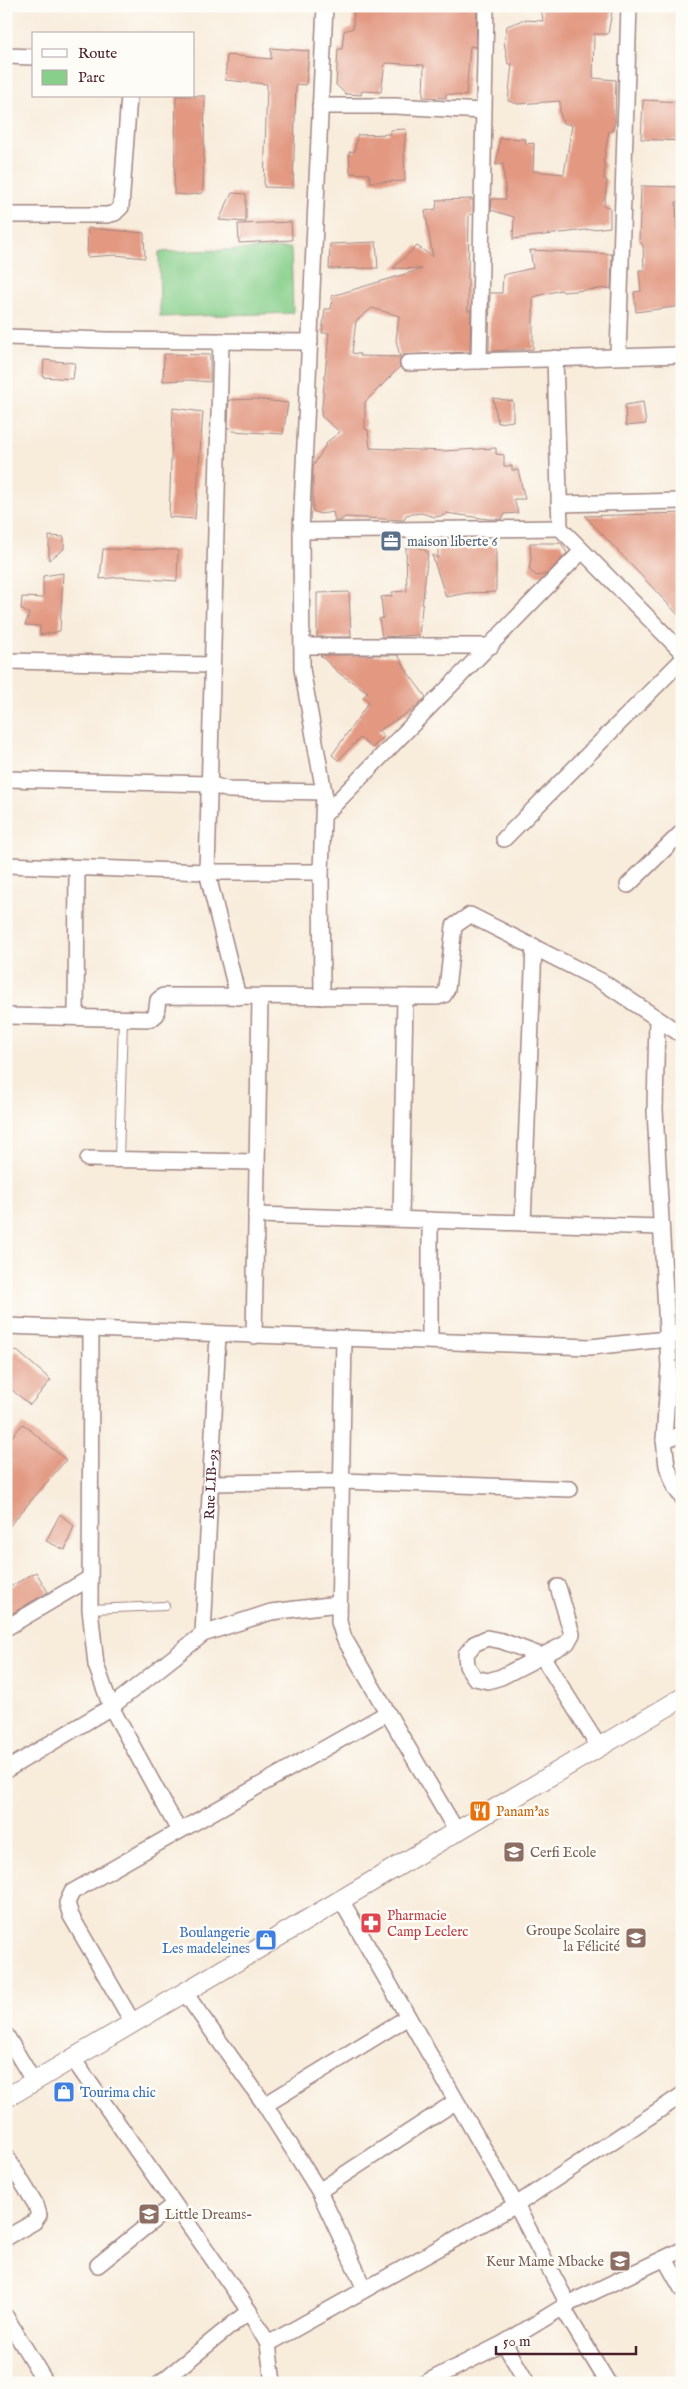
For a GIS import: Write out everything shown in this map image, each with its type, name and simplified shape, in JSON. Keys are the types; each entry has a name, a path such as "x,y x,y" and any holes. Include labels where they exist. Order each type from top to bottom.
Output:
{"street":[{"path":"322,997 321,872 325,814 324,792 304,688 301,531 325,6"},
{"path":"479,361 482,276 482,111 486,6"},
{"path":"618,356 629,6"},
{"path":"6,56 32,57"},
{"path":"6,215 115,213 121,207 129,98"},
{"path":"320,106 395,106 482,111"},
{"path":"6,337 310,342"},
{"path":"221,341 207,872 238,997"},
{"path":"408,363 682,355"},
{"path":"555,358 560,528 682,652"},
{"path":"559,504 682,500"},
{"path":"301,531 560,528"},
{"path":"325,814 582,551"},
{"path":"302,646 490,646"},
{"path":"504,839 682,660"},
{"path":"6,661 212,665"},
{"path":"6,779 209,784 237,791 324,792"},
{"path":"628,885 679,840"},
{"path":"6,865 207,872 321,872"},
{"path":"76,1017 77,868"},
{"path":"6,1016 154,1018 158,1000 163,996 260,998 438,997 444,995 447,989 454,926 470,915 602,981 682,1035"},
{"path":"523,1223 534,946"},
{"path":"401,1219 405,997"},
{"path":"254,1336 260,998"},
{"path":"657,1019 655,1110 669,1366 669,1398 664,1440 667,1466 676,1489 682,1497"},
{"path":"88,1159 257,1162"},
{"path":"256,1215 661,1227"},
{"path":"430,1220 430,1342"},
{"path":"6,1326 590,1347 667,1340 682,1330"},
{"path":"91,1330 90,1609 96,1665 111,1707 179,1831"},
{"name":"Rue LIB-93","path":"203,1634 218,1334"},
{"path":"344,1338 339,1622 344,1638 457,1832"},
{"path":"664,1440 682,1434"},
{"path":"212,1484 341,1481 570,1489"},
{"path":"6,1628 90,1578"},
{"path":"558,1587 572,1634 567,1643 542,1656 599,1747"},
{"path":"7,1768 111,1707 203,1634 271,1612 338,1604"},
{"path":"6,2098 682,1698"},
{"path":"133,2024 72,1916 67,1903 72,1892 387,1713"},
{"path":"341,1900 516,2205 566,2306 608,2383"},
{"path":"185,1993 265,2104 318,2191 365,2289"},
{"path":"265,2104 408,2017"},
{"path":"6,2035 34,2082"},
{"path":"73,2059 249,2311 268,2344 273,2383"},
{"path":"268,2344 516,2205 682,2095"},
{"path":"318,2191 456,2102"},
{"path":"6,2156 36,2205 38,2215 34,2222 6,2238"},
{"path":"98,2265 174,2204"},
{"path":"425,2383 504,2343 566,2306 682,2250"},
{"path":"665,2259 682,2289"},
{"path":"160,2383 249,2311"},
{"path":"6,2317 46,2383"},
{"path":"504,2343 527,2383"}],"lane":[{"path":"119,1159 123,1018"},
{"path":"90,1609 164,1606"}],"green space":[{"path":"291,248 293,313 160,317 159,252"}],"building":[{"path":"354,6 477,6 476,47 470,46 466,96 446,94 446,98 423,97 424,65 385,63 381,92 362,91 361,95 346,94 336,85 338,49 342,49 344,31 353,28"},
{"path":"541,6 613,6 608,34 594,34 593,78 616,80 615,123 612,131 609,131 603,163 605,163 604,179 607,180 604,206 610,207 610,227 513,239 514,217 491,210 492,199 506,199 503,164 496,165 500,138 525,139 526,144 534,143 533,171 564,174 572,125 563,123 560,113 560,101 518,104 508,101 512,64 508,64 504,42 507,26 523,20 543,21"},
{"path":"271,48 309,51 306,85 296,84 293,188 264,187 267,84 225,80 227,55 271,59"},
{"path":"205,96 203,193 174,194 176,98"},
{"path":"643,100 682,102 682,141 641,139"},
{"path":"406,129 404,150 405,181 371,182 369,174 350,173 349,152 355,151 357,135 390,134 390,130"},
{"path":"641,186 682,187 682,202 676,202 677,230 682,231 682,306 636,312 634,292 641,291 639,270 644,270 643,245 639,241"},
{"path":"232,193 246,194 246,222 219,220"},
{"path":"473,199 473,214 469,215 468,312 471,309 470,352 403,355 400,359 400,367 365,402 365,429 368,430 370,448 443,451 496,448 496,454 504,455 504,466 512,466 512,470 518,470 525,499 514,499 518,513 505,514 502,519 446,513 445,515 435,517 421,513 406,515 404,520 345,517 340,521 335,521 333,512 320,514 313,511 313,466 328,441 340,432 321,416 329,333 322,333 325,309 331,309 332,296 422,269 393,268 417,246 433,257 425,211 436,209 437,200","holes":["372,308 399,316 396,340 400,357 360,356 360,354 352,353 356,321"]},
{"path":"291,222 292,240 239,243 238,224"},
{"path":"88,228 144,233 145,258 115,255 87,257"},
{"path":"376,242 378,268 329,269 330,244"},
{"path":"530,250 612,254 611,288 563,292 561,290 533,297 533,349 489,351 490,293 502,293 503,275 533,268"},
{"path":"164,354 210,355 210,382 188,380 163,381"},
{"path":"44,360 75,363 73,379 43,377"},
{"path":"493,398 513,401 513,421 498,423"},
{"path":"255,399 288,403 283,434 232,431 228,427 229,400"},
{"path":"643,402 646,424 626,426 625,405"},
{"path":"173,408 203,412 195,519 169,517"},
{"path":"682,513 682,619 585,516"},
{"path":"49,536 64,537 64,549 49,560"},
{"path":"530,543 561,543 567,553 547,574 537,576 529,570 531,559"},
{"path":"438,544 496,544 496,592 468,593 446,597 432,555 438,558"},
{"path":"416,546 428,552 419,635 382,637 379,619 383,618 381,597 392,596 392,592 407,591 406,548"},
{"path":"103,549 178,550 177,581 120,577 100,579"},
{"path":"63,573 60,631 40,635 40,626 25,625 29,614 21,609 22,597 43,598 43,576"},
{"path":"349,592 351,637 317,637 317,593"},
{"path":"320,655 398,655 408,673 426,697 412,710 378,731 384,737 372,748 360,738 338,760 332,755 369,702 363,697 368,692 340,674"},
{"path":"16,1350 51,1380 30,1405 6,1385 6,1362"},
{"path":"23,1424 66,1460 6,1530 6,1443"},
{"path":"60,1514 74,1526 65,1550 46,1541"},
{"path":"36,1572 48,1592 6,1617 6,1589"}],"place":[{"name":"maison liberte 6","path":"391,541"},
{"name":"Panam'as","path":"480,1811"},
{"name":"Cerfi Ecole","path":"514,1852"},
{"name":"Pharmacie Camp Leclerc","path":"371,1923"},
{"name":"Groupe Scolaire la Félicité","path":"636,1938"},
{"name":"Boulangerie Les madeleines","path":"266,1940"},
{"name":"Tourima chic","path":"64,2092"},
{"name":"Little Dreams-","path":"149,2214"},
{"name":"Keur Mame Mbacke","path":"620,2261"}]}
